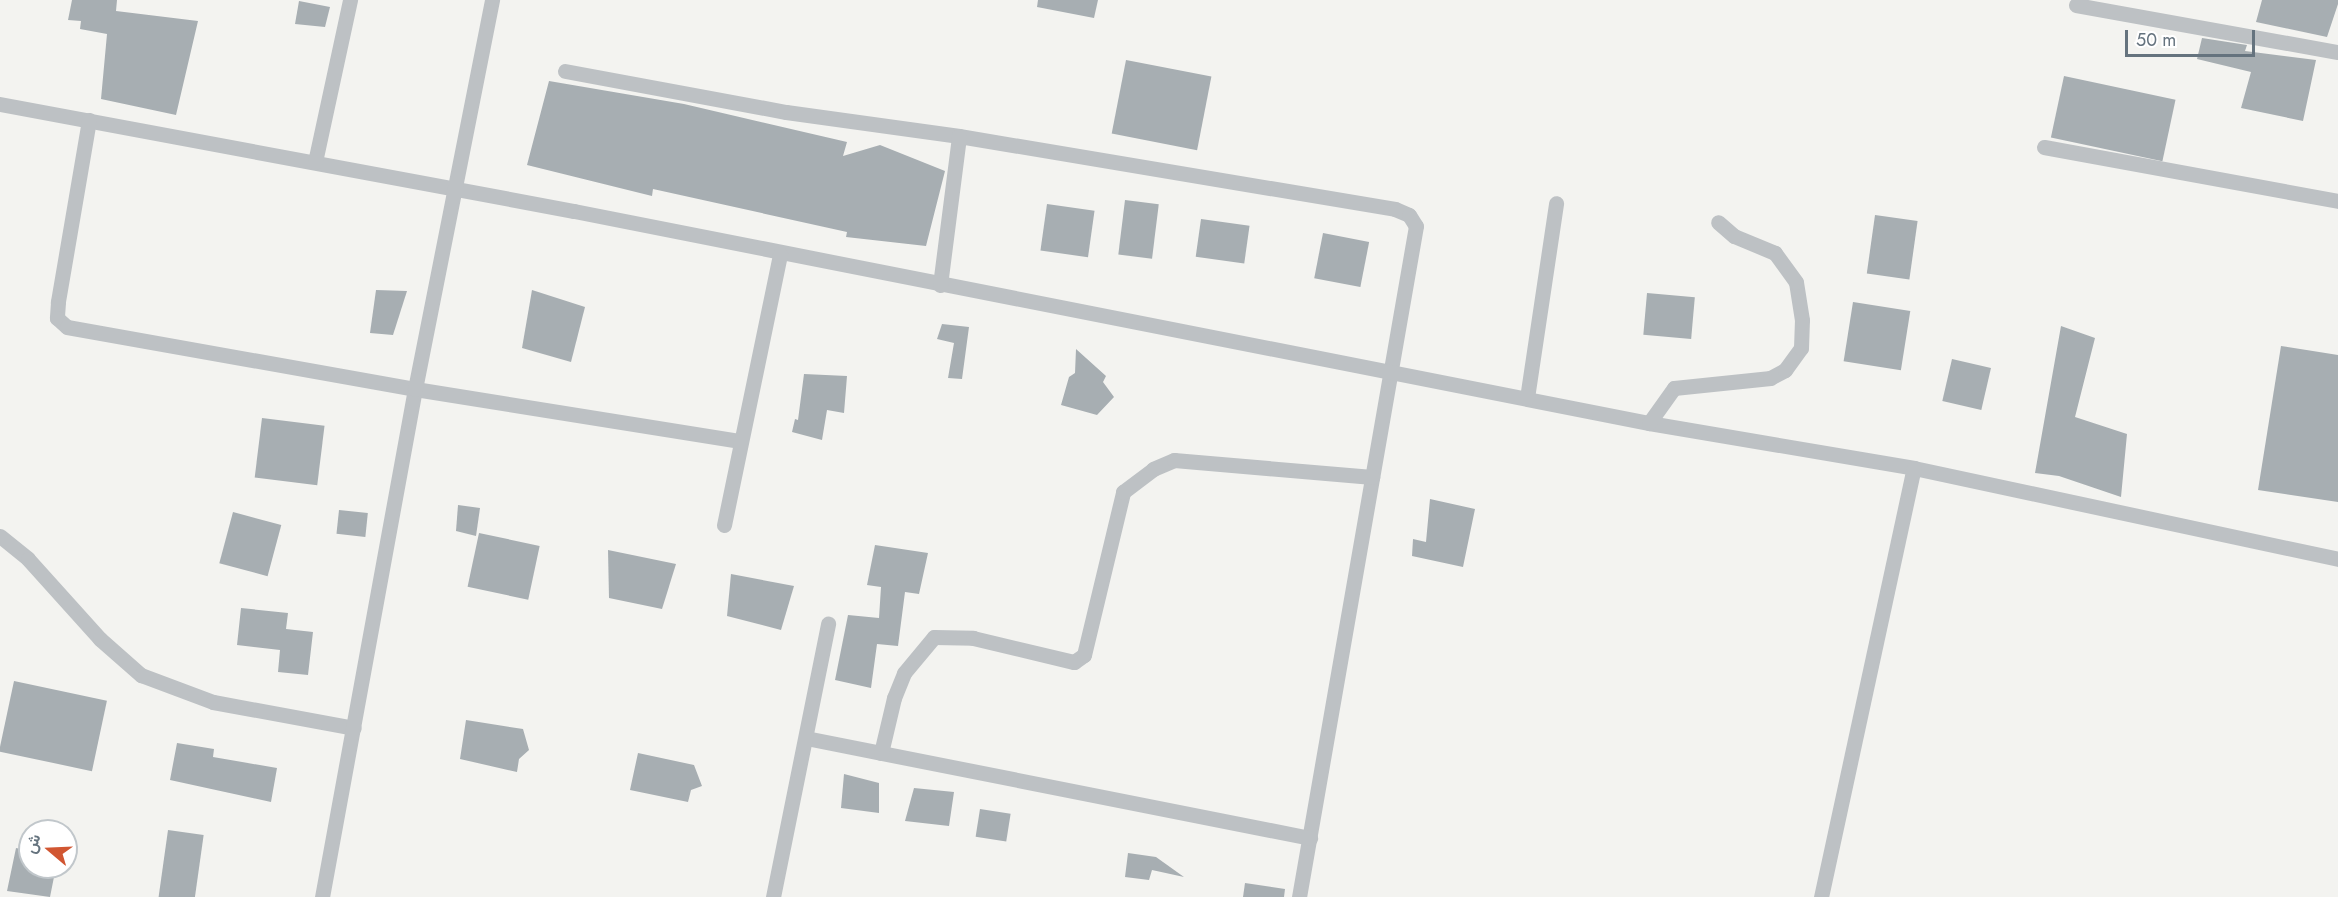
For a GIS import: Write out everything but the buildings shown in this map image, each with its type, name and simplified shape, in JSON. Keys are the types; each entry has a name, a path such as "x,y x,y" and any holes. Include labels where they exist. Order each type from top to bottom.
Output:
{"street":[{"path":"315,162 350,0"},
{"path":"321,897 415,389 492,0"},
{"path":"2076,4 2338,51"},
{"path":"565,71 786,112 959,136 1395,209 1409,215 1416,226 1299,897"},
{"path":"0,104 456,188 780,254 1649,423 1914,468 2338,559"},
{"path":"89,120 58,302 57,318 67,327 415,389 739,441"},
{"path":"939,285 959,136"},
{"path":"2044,147 2338,201"},
{"path":"1527,398 1556,203"},
{"path":"1649,423 1674,388 1770,378 1785,370 1801,348 1802,320 1796,282 1775,253 1734,236 1718,222"},
{"path":"724,525 739,441 780,254"},
{"path":"881,753 894,698 904,673 934,637 973,638 1074,662 1084,655 1123,492 1153,469 1174,460 1372,477"},
{"path":"1821,897 1914,468"},
{"path":"0,536 28,559 100,639 141,675 213,702 354,728"},
{"path":"773,897 828,623"},
{"path":"806,738 1310,838"}]}
